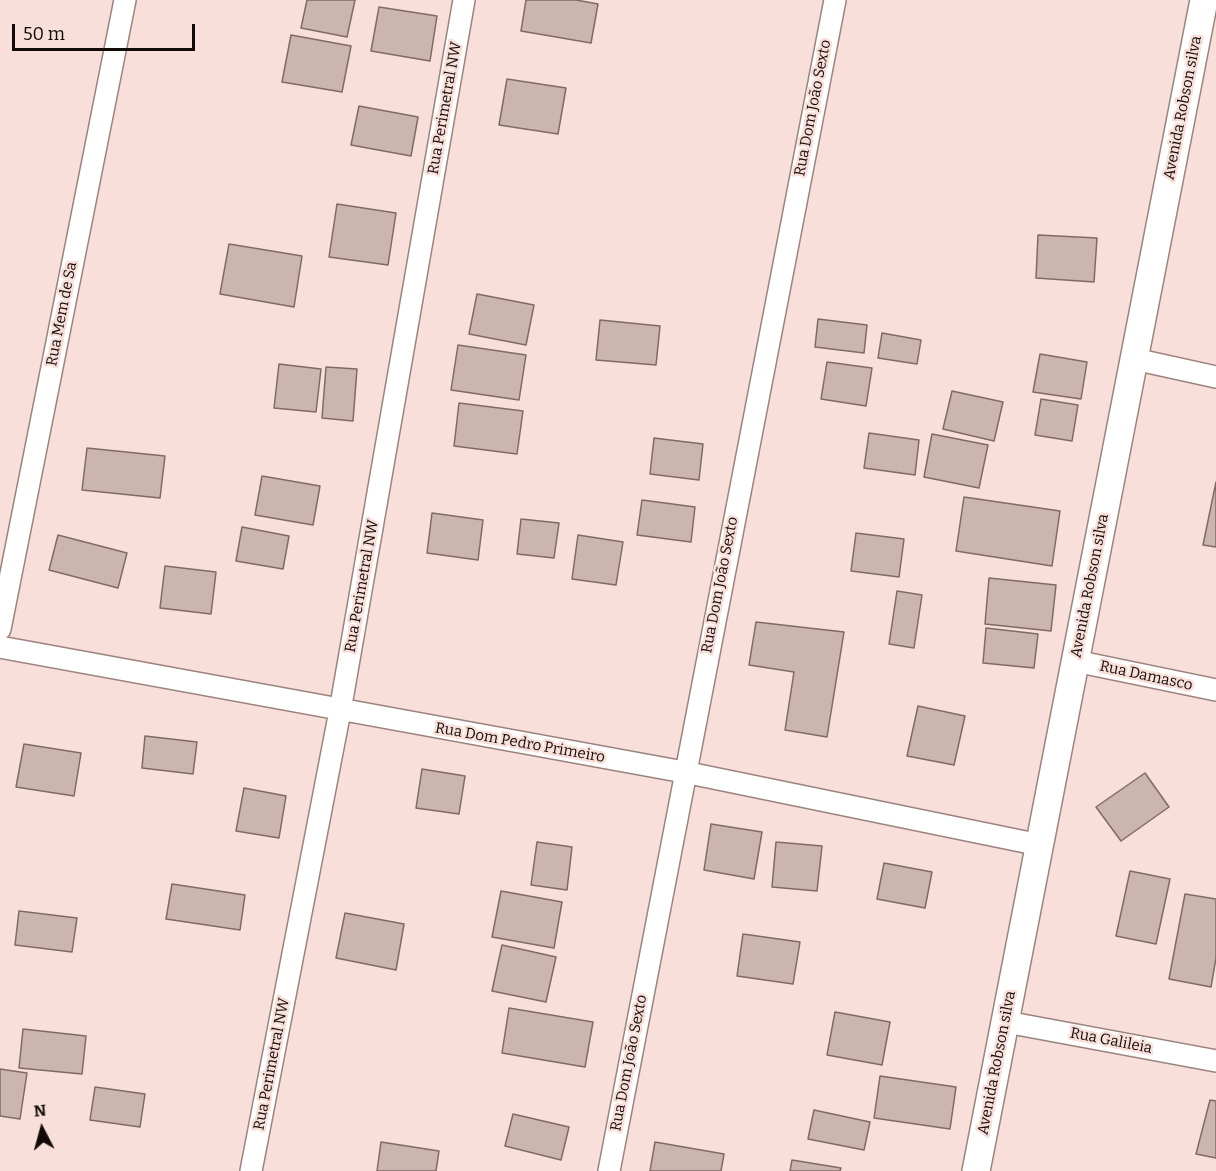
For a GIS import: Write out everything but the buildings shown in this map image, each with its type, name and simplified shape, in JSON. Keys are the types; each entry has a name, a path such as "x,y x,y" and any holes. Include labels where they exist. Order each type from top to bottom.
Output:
{"street":[{"name":"Rua Mem de Sa","path":"0,629 125,0"},
{"name":"Rua Perimetral NW","path":"251,1171 340,711 464,0"},
{"name":"Rua Dom João Sexto","path":"609,1171 684,772 835,0"},
{"name":"Avenida Robson silva","path":"976,1171 1204,0"},
{"path":"1134,359 1216,378"},
{"name":"Rua Dom Pedro Primeiro","path":"0,647 340,711 684,772 1040,845"},
{"name":"Rua Damasco","path":"1076,661 1216,690"},
{"name":"Rua Galileia","path":"1005,1022 1216,1061"}]}
